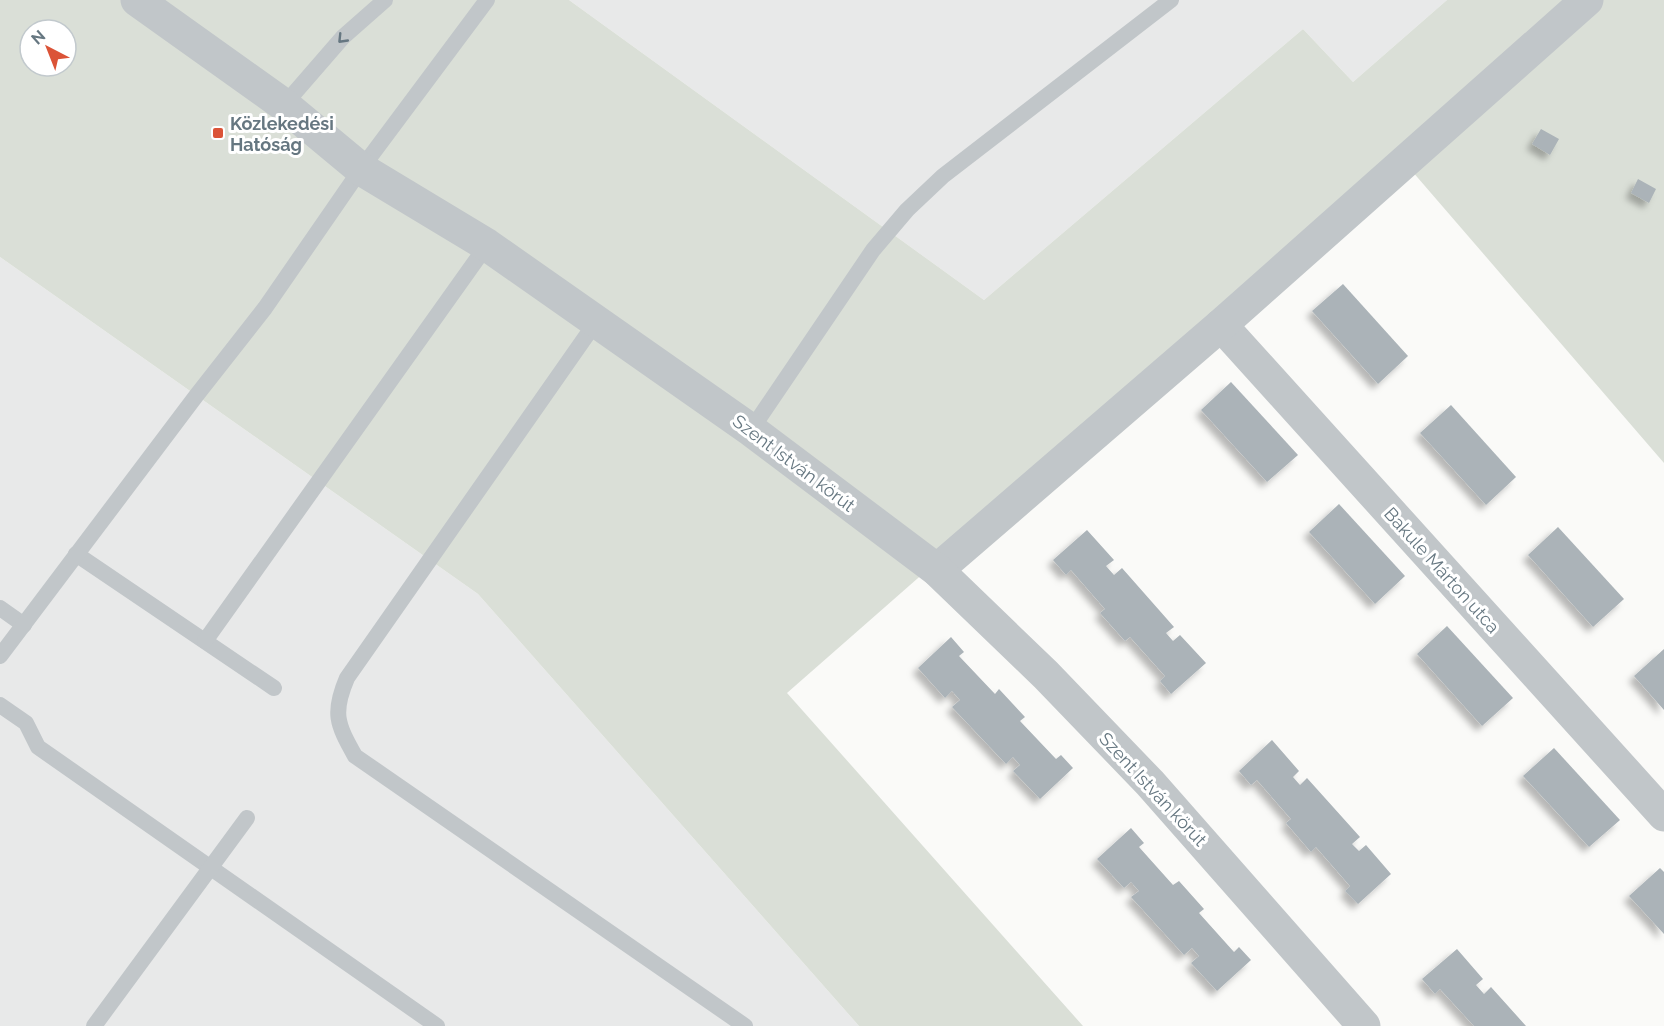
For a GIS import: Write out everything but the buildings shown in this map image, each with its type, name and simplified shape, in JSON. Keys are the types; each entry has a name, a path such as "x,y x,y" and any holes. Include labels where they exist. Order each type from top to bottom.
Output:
{"street":[{"name":"Szent István körút","path":"137,0 284,105 362,169 487,245 750,430 937,570 1046,675 1150,783 1364,1026"},
{"path":"937,570 1221,325 1587,0"},
{"name":"Bakule Márton utca","path":"1221,325 1664,815"}],"lane":[{"path":"284,105 342,37 385,0"},
{"path":"0,656 265,308 362,169 487,0"},
{"path":"750,430 873,250 908,210 943,176 1171,0"},
{"path":"206,641 487,245"},
{"path":"596,322 347,678 340,695 337,713 344,736 355,756 745,1026"},
{"path":"76,554 274,688"},
{"path":"0,608 24,625"},
{"path":"0,705 26,723 38,747 437,1026"},
{"path":"94,1026 247,818"}],"shaded area":[{"path":"0,0 569,0 984,300 1303,29 1353,82 1447,0 1664,0 1664,463 1399,156 787,693 1083,1026 859,1026 478,594 0,257"},
{"path":"569,0 1447,0 1353,82 1303,29 984,300"},
{"path":"0,257 478,594 859,1026 0,1026"}],"place":[{"name":"Közlekedési Hatóság","path":"218,133"}]}
